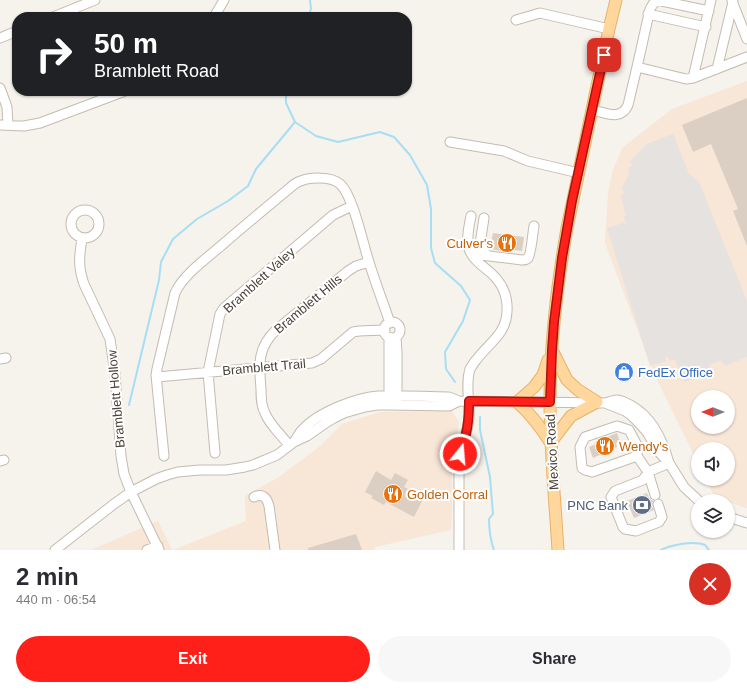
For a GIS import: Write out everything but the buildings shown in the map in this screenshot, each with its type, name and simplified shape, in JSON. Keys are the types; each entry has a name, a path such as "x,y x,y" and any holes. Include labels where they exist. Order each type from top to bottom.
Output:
{"main road":[{"name":"Mexico Road","path":"558,550 550,402 552,350 557,291 572,201 616,0"},
{"path":"552,350 542,375 534,387 518,402 536,420 551,442 571,416 601,402"},
{"path":"552,350 567,380 578,390 601,402"}],"street":[{"path":"65,12 95,0"},
{"path":"217,12 224,0"},
{"path":"592,110 617,115 622,114 626,110 648,14 653,4 658,0 709,11"},
{"path":"693,78 711,0"},
{"path":"732,1 747,38"},
{"path":"716,69 732,1"},
{"path":"516,20 540,13 609,29"},
{"path":"648,14 706,27"},
{"path":"0,38 12,33"},
{"path":"637,67 686,79 693,78 747,57"},
{"path":"0,88 7,107 4,125 24,126 40,123 112,96"},
{"path":"450,142 504,150 528,161 579,172"},
{"path":"164,456 157,369 178,286 210,255 291,187 299,182 309,179 322,178 334,180 343,187 352,206 390,323 387,325 397,352 393,401"},
{"name":"Bramblett Valey","path":"215,453 208,372 220,314 224,308 333,215 352,206"},
{"path":"459,550 459,466 460,454 469,419 470,371 472,365 486,347 500,334 507,312 507,301 499,281 493,274 477,262 469,249 468,239 471,216"},
{"path":"484,218 480,244 482,251 490,256"},
{"path":"472,254 522,260 526,259 530,253 534,226"},
{"name":"Bramblett Hollow","path":"82,239 79,267 81,276 110,339 115,374 120,456 124,474 158,548"},
{"name":"Bramblett Hills","path":"291,444 266,417 262,406 260,367 264,345 272,333 348,271 356,266 369,262"},
{"path":"390,323 395,323 399,326 400,332 390,335"},
{"name":"Bramblett Trail","path":"157,377 312,363 321,359 353,332 359,331 390,335"},
{"path":"55,550 131,492 156,479 178,472 226,470 253,465 277,455 291,444 307,436 326,422 365,407 393,401 449,406 459,401 601,402 618,400 627,403 642,413 655,428 665,448 669,463 684,486 692,494"},
{"path":"637,456 592,472 582,468 580,447 585,437 617,426 629,430 638,447 637,456 648,472 662,517 658,522 636,531 625,529 611,498 615,491 642,480 648,472 669,463"},
{"path":"254,498 261,496 265,497 267,500 275,550"},
{"path":"735,519 747,522"},
{"path":"147,550 158,548"}],"shaded area":[{"path":"747,81 747,508 735,504 735,494 713,494 709,486 735,486 735,442 691,442 691,449 655,376 605,243 608,193 612,173 622,148 672,109"},
{"path":"673,134 689,174 699,182 747,301 747,357 725,366 721,360 709,365 710,372 684,382 675,359 670,361 666,356 666,361 650,366 607,228 623,223 626,224 624,217 626,216 621,196 624,194 622,188 629,174 628,168 632,166 630,161 647,144"},
{"path":"452,411 459,423 452,456 451,530 375,547 374,550 173,550 246,521 245,496 279,477 319,447 342,424 380,412"},
{"path":"158,521 172,550 91,550"}],"waterway":[{"path":"310,0 310,12"},
{"path":"286,96 286,103 295,122 316,136 338,142 380,132 394,137 410,155 427,185 431,209 431,248 435,263 461,286 470,300 463,321 445,352 446,369 455,382"},
{"path":"129,405 159,280 161,262 173,239 197,219 228,201 248,186 256,169 295,122"},
{"path":"480,417 480,430 490,477 493,514 489,519 489,527 494,550"},
{"path":"661,550 671,546 689,543 705,545 709,550"}],"place":[{"name":"Culver's","path":"507,243"},
{"name":"FedEx Office","path":"624,372"},
{"name":"Wendy's","path":"605,446"},
{"name":"Golden Corral","path":"393,494"},
{"name":"PNC Bank","path":"642,505"}],"route":[{"path":"460,454 467,431 469,401 550,402 554,322 562,258 572,201 604,55"}]}
